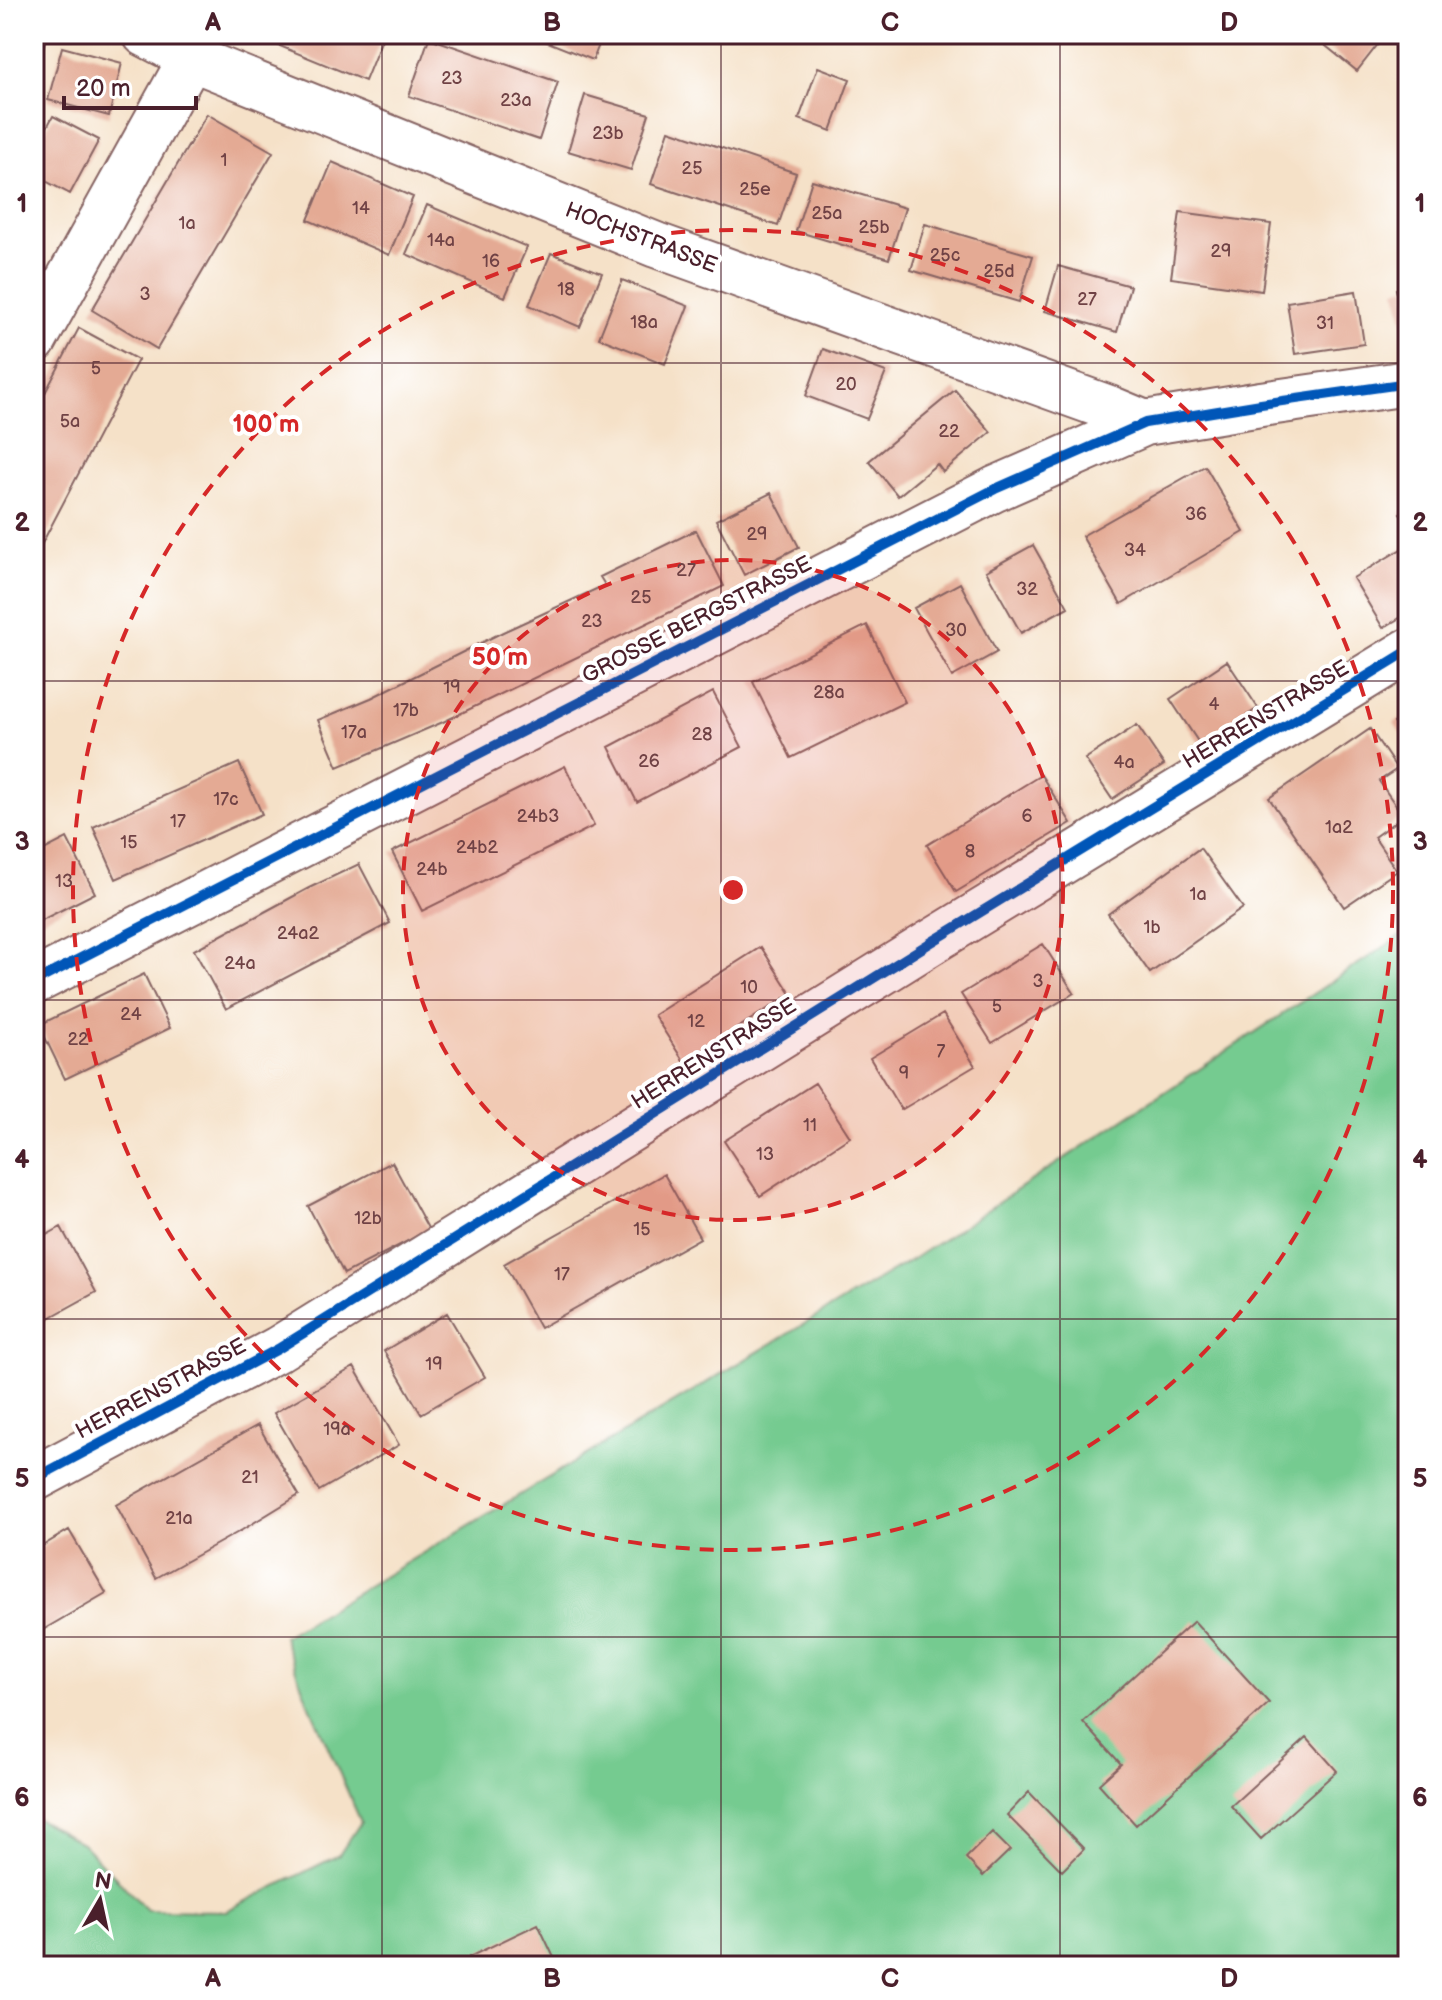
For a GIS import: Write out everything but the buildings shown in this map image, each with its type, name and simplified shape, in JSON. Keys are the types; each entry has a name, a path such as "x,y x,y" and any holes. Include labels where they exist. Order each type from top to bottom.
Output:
{"street":[{"name":"HOCHSTRASSE","path":"145,34 191,58 656,245 1145,423"},
{"path":"34,341 191,58"},
{"name":"GROSSE BERGSTRASSE","path":"34,982 995,489 1145,423 1408,383"},
{"name":"HERRENSTRASSE","path":"34,1479 278,1349 917,951 1408,651"}],"green space":[{"path":"1408,931 1408,1966 34,1966 34,1817 82,1843 147,1910 226,1911 339,1855 361,1822 283,1637 916,1257"}],"cycle path":[{"path":"34,982 995,489 1145,423 1408,383"},
{"path":"34,1479 278,1349 930,943 1408,651"}]}
